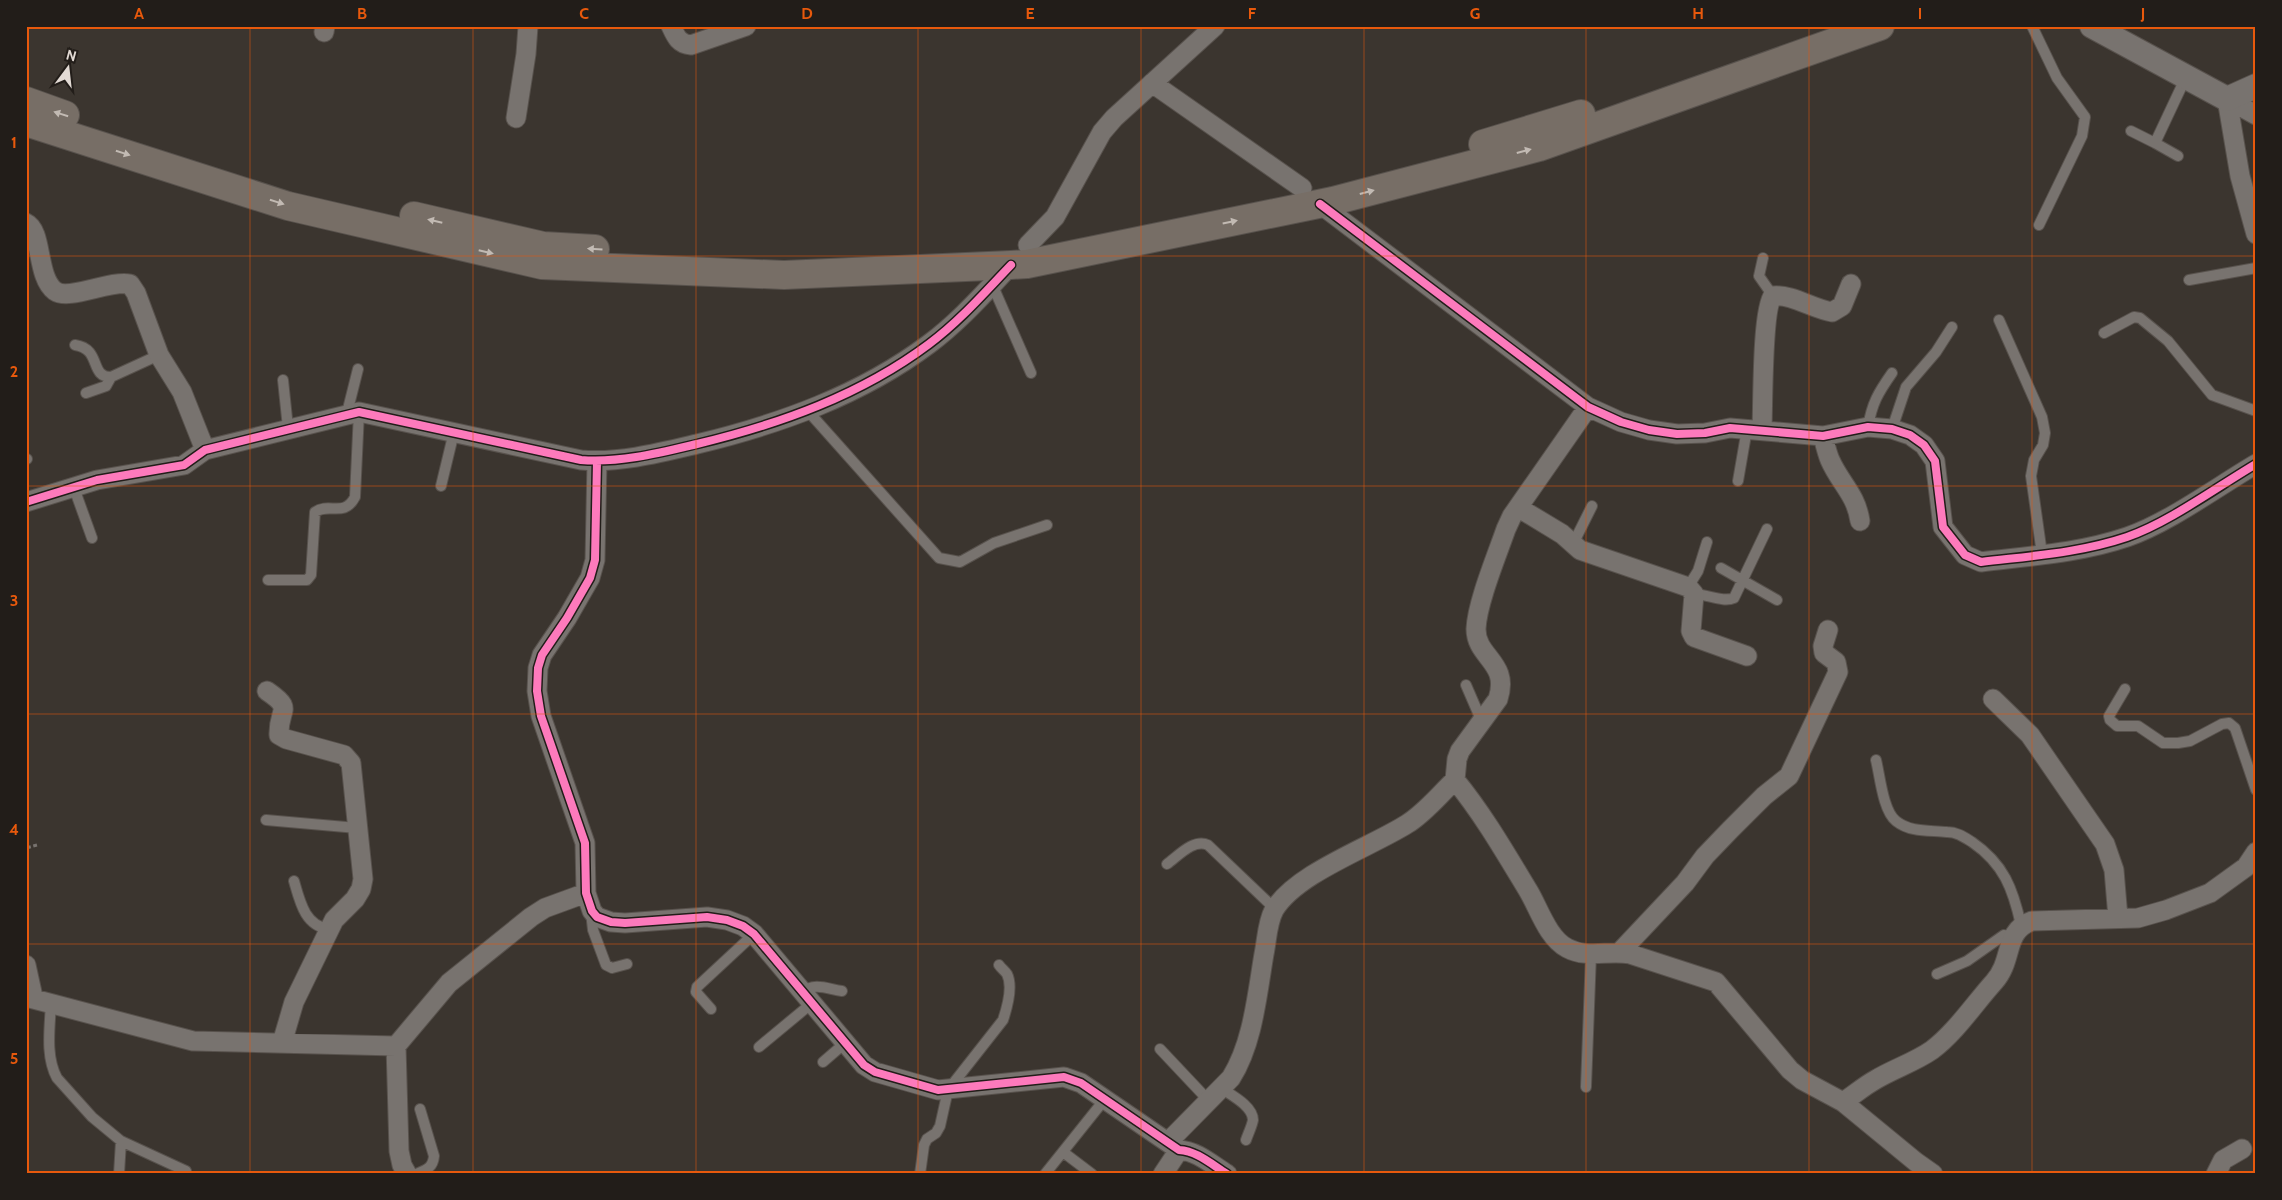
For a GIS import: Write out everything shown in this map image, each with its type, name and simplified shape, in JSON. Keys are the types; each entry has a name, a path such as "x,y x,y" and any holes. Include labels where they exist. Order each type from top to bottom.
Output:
{"highway":[{"path":"1778,55 1840,26"},
{"path":"26,102 297,189 543,246 784,259 821,265 1010,265 1027,264 1311,196 1880,26"},
{"path":"26,122 288,206 542,265 784,275 821,265"}],"street":[{"path":"516,118 526,54 528,26"},
{"path":"671,26 683,44 691,45 746,26"},
{"path":"26,502 105,478 184,465 205,450 353,413 454,432 581,460 597,461 646,456 716,439 785,419 847,394 888,373 931,343 979,300 1056,217 1102,132 1114,118 1215,26"},
{"path":"2092,26 2256,115"},
{"path":"1152,82 1311,196 1588,407 1621,422 1649,430 1677,434 1730,428 1823,436 1868,427 1892,429 1910,435 1924,445 1935,461 1943,527 1965,555 1981,562 2095,546 2128,536 2154,525 2256,464"},
{"path":"2226,99 2256,86"},
{"path":"2226,99 2240,176 2256,234"},
{"path":"26,223 30,224 36,234 42,267 49,285 57,293 68,295 112,283 130,284 136,293 159,355 182,392 205,450"},
{"path":"1754,429 1769,300 1773,296 1781,295 1819,310 1832,312 1842,306 1851,284"},
{"path":"1163,1174 1173,1146 1235,1072 1245,1050 1258,990 1270,918 1275,909 1284,898 1322,869 1410,822 1455,780 1457,759 1460,751 1498,699 1502,680 1500,673 1480,644 1476,630 1478,615 1506,529 1588,407"},
{"path":"1823,436 1830,461 1855,501 1860,521"},
{"path":"597,461 595,560 590,578 572,610 542,655 538,668 537,691 541,716 585,843 589,902 598,917 611,922 625,923 707,917 727,920 743,926 754,934 864,1065 875,1072 938,1090 1064,1077 1081,1083 1173,1146 1190,1150 1227,1174"},
{"path":"1519,508 1562,534 1588,554 1691,590 1691,631 1694,637 1747,656"},
{"path":"1620,952 1686,883 1705,856 1724,836 1764,796 1789,776 1838,672 1836,662 1824,653 1823,646 1828,630"},
{"path":"267,691 282,701 284,706 279,735 286,739 338,753 350,763 363,879 361,889 355,899 338,914 329,929 294,1002 282,1043"},
{"path":"1993,699 2030,735 2106,844 2114,870 2118,918"},
{"path":"1455,780 1470,798 1555,938 1566,947 1580,953 1620,952 1716,982 1790,1070 1802,1080 1843,1102 1933,1174"},
{"path":"1843,1102 1874,1080 1931,1050 1942,1041 1999,976 2016,932 2032,921 2138,918 2166,910 2210,894 2246,867 2256,852"},
{"path":"407,1174 402,1165 399,1151 396,1046 449,983 524,923 545,908 589,902"},
{"path":"26,965 37,999 194,1041 396,1046"},
{"path":"2216,1174 2224,1160 2242,1148"}],"lane":[{"path":"2032,26 2057,78 2085,117 2082,136 2039,225"},
{"path":"2155,142 2186,77"},
{"path":"2131,131 2155,142 2178,156"},
{"path":"1764,258 1759,276 1773,296"},
{"path":"1010,265 1032,373"},
{"path":"2189,280 2256,268"},
{"path":"2104,332 2134,317 2140,318 2168,340 2212,395 2256,411"},
{"path":"1999,320 2042,417 2045,432 2043,444 2031,468 2042,554"},
{"path":"1892,429 1906,387 1936,352 1952,326"},
{"path":"75,345 85,346 89,350 100,374 104,377 111,377 159,355"},
{"path":"268,580 307,580 312,575 314,512 318,510 344,509 351,505 355,498 353,413 358,368"},
{"path":"1868,427 1871,407 1877,394 1892,373"},
{"path":"86,393 106,386 111,377"},
{"path":"283,380 288,428"},
{"path":"807,410 939,558 960,562 994,543 1047,525"},
{"path":"1738,481 1754,429"},
{"path":"441,486 454,432"},
{"path":"74,488 92,538"},
{"path":"1573,544 1592,506"},
{"path":"1707,542 1691,590 1729,600 1734,598 1767,528"},
{"path":"1721,568 1777,600"},
{"path":"1466,685 1482,722"},
{"path":"2125,689 2109,716 2110,720 2118,726 2138,726 2163,743 2190,741 2222,724 2229,723 2235,728 2256,790"},
{"path":"1876,760 1887,809 1895,820 1906,827 1922,831 1948,832 1962,835 1998,864 2017,905 2016,932 2004,935 1967,962 1937,974"},
{"path":"266,820 357,828"},
{"path":"1166,864 1196,843 1208,844 1275,909"},
{"path":"294,881 305,913 319,928 329,929"},
{"path":"589,902 593,930 606,965 612,968 627,964"},
{"path":"712,1009 696,992 697,987 754,934"},
{"path":"1586,1087 1591,954"},
{"path":"920,1174 924,1145 927,1139 936,1133 940,1126 948,1090 1003,1020 1007,1009 1009,983 1007,975 999,965"},
{"path":"759,1047 807,998 809,987 815,986 842,992"},
{"path":"37,999 50,1048 53,1070 57,1078 92,1117 121,1141 186,1171"},
{"path":"822,1062 845,1043"},
{"path":"1160,1049 1215,1095 1248,1107 1253,1119 1246,1140"},
{"path":"1045,1174 1105,1099"},
{"path":"416,1174 429,1169 434,1163 434,1156 420,1108"},
{"path":"119,1174 121,1141"},
{"path":"1063,1152 1092,1174"}],"path":[{"path":"26,848 37,845"}],"cycle path":[{"path":"1320,204 1588,407 1621,422 1649,430 1677,434 1705,433 1730,428 1823,436 1868,427 1892,429 1910,435 1924,445 1935,461 1943,527 1965,555 1981,562 2091,547 2127,537 2176,514 2256,464"},
{"path":"26,502 97,480 184,465 205,450 359,412 581,460 625,459 697,444 759,427 819,406 876,378 929,344 951,326 1011,265"},
{"path":"597,461 595,560 590,578 567,618 542,655 538,668 537,691 541,716 585,843 586,893 592,911 597,917 611,922 625,923 707,917 727,920 743,926 754,934 864,1065 875,1072 938,1090 1064,1077 1081,1083 1179,1150 1198,1155 1227,1174"}]}
